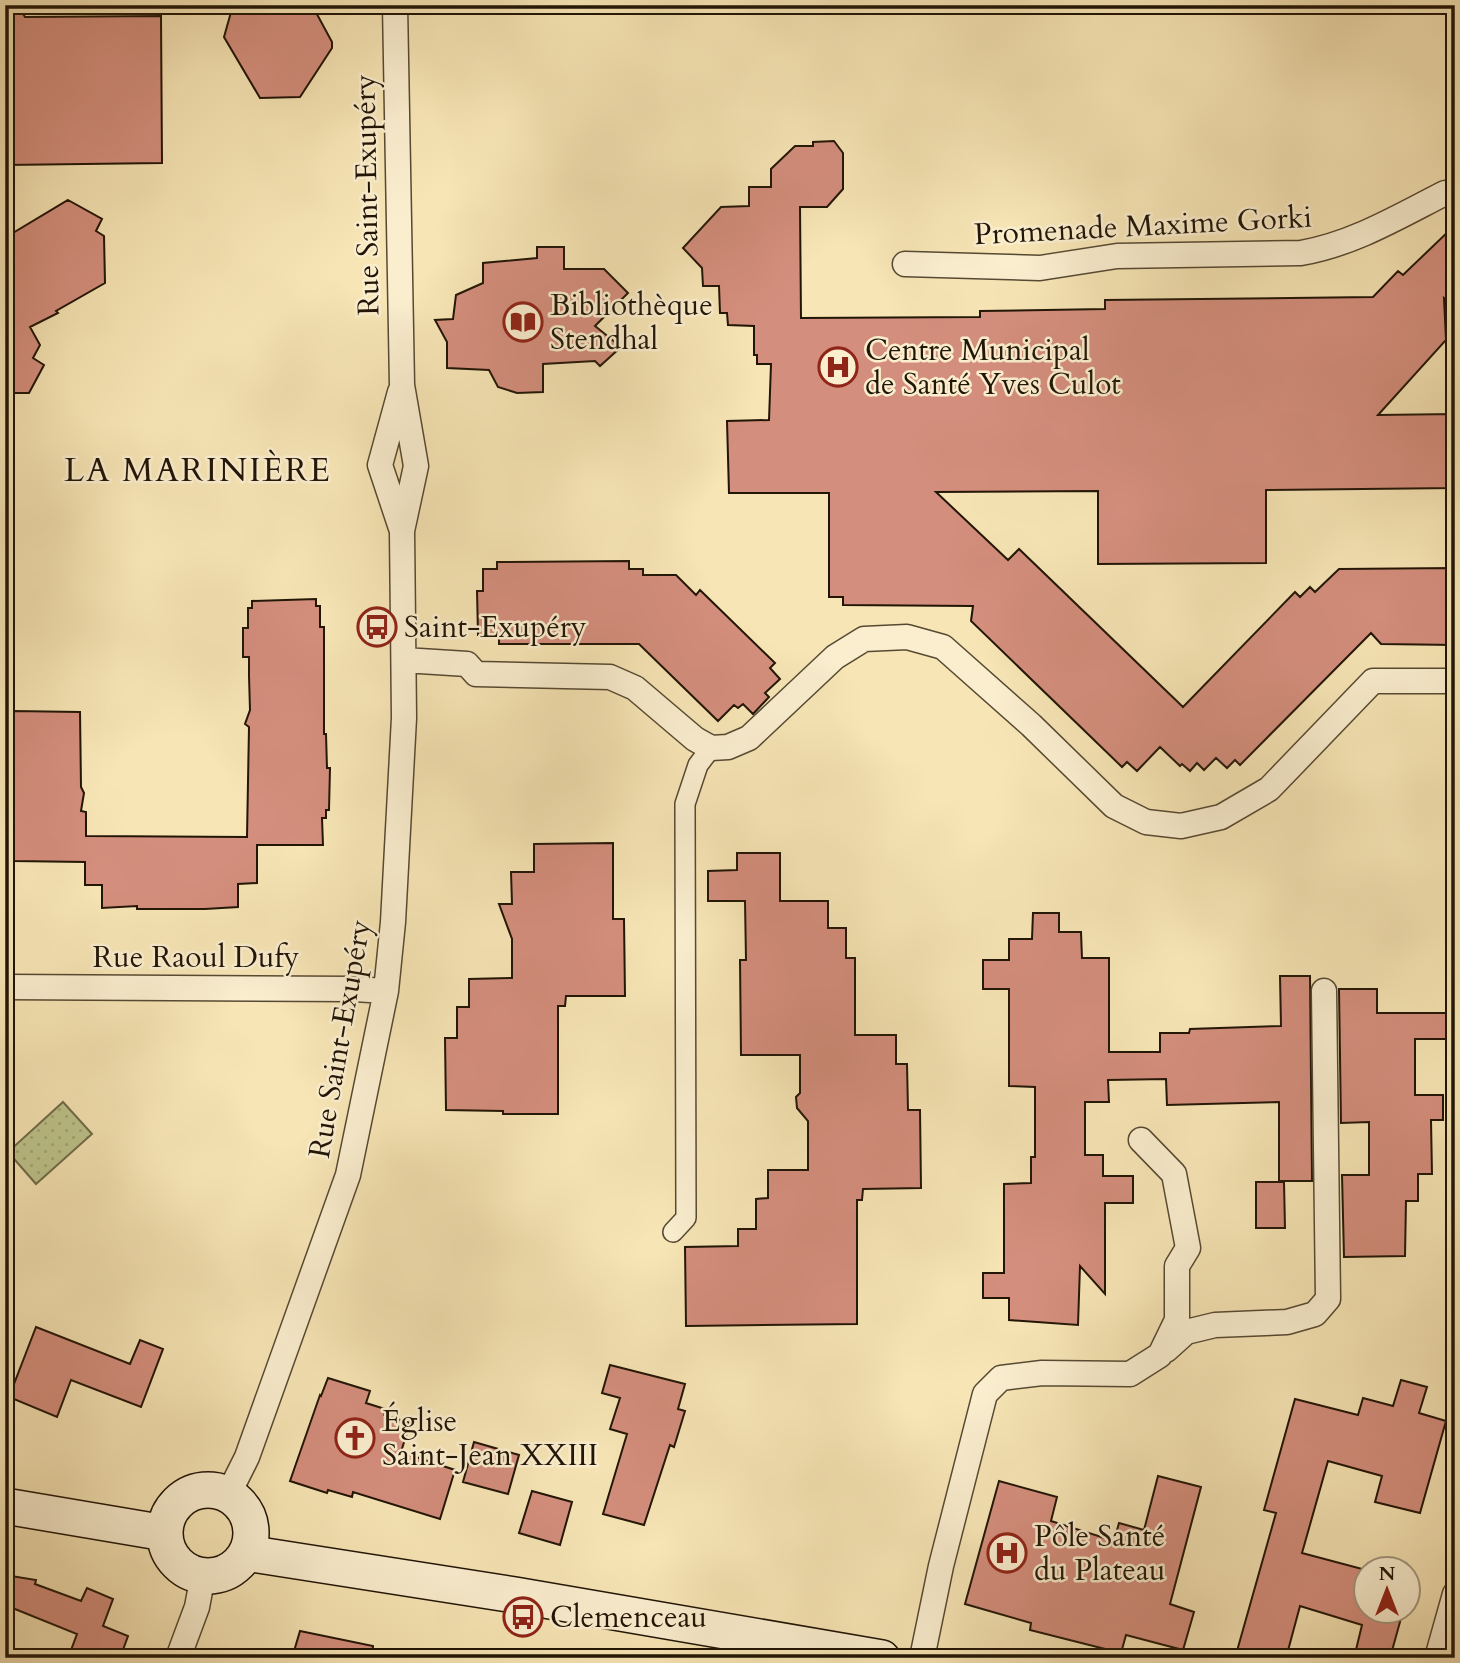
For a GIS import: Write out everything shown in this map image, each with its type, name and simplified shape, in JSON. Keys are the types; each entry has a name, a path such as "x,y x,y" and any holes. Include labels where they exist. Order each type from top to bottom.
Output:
{"main road":[{"path":"200,1490 214,1490 228,1495 247,1513 251,1540 246,1553 239,1563 216,1575 203,1575 181,1565 173,1556 165,1533 175,1506 186,1496 200,1490"},
{"path":"5,1506 165,1533"},
{"path":"246,1553 779,1649 882,1658"}],"street":[{"name":"Rue Saint-Exupéry","path":"228,1495 247,1457 348,1175 386,991 393,922 402,760 402,531 416,467 402,385 395,5"},
{"name":"Promenade Maxime Gorki","path":"905,264 1040,268 1117,256 1301,253 1328,248 1364,234 1445,193 1455,197"},
{"name":"Rue Saint-Exupéry","path":"402,385 380,465 402,531"},
{"path":"404,660 467,664 476,674 610,677 635,688 695,739 712,748 728,747 749,738 835,657 864,639 906,637 943,647 1031,725 1114,806 1146,822 1181,825 1221,817 1269,789 1373,681 1455,681"},
{"path":"673,1233 686,1219 685,804 698,765 712,748"},
{"name":"Rue Raoul Dufy","path":"5,987 386,991"},
{"path":"922,1658 936,1588 985,1394 1001,1378 1042,1373 1129,1374 1160,1355 1186,1332 1215,1325 1287,1322 1315,1314 1328,1299 1324,991"},
{"path":"1141,1140 1174,1174 1188,1248 1177,1266 1177,1320 1160,1355"},
{"path":"178,1658 197,1606 203,1575"},
{"path":"1437,1658 1455,1594"}],"green space":[{"path":"63,1102 92,1134 36,1184 8,1152"}],"building":[{"path":"5,5 18,5 25,17 161,16 162,163 5,165"},
{"path":"233,5 312,5 332,42 332,48 300,97 260,98 224,37"},
{"path":"834,141 843,153 843,189 827,207 800,207 801,318 980,317 980,311 1105,309 1105,300 1373,297 1398,271 1403,275 1455,225 1455,308 1444,298 1446,340 1378,415 1455,414 1455,488 1266,490 1266,563 1098,564 1098,491 936,492 1008,560 1019,549 1183,707 1295,592 1300,597 1310,587 1315,592 1339,569 1455,568 1455,645 1381,644 1371,633 1240,765 1235,760 1227,768 1216,758 1204,770 1197,763 1190,771 1182,764 1180,766 1160,747 1137,771 1127,762 1122,767 971,621 973,606 843,605 843,597 829,597 829,493 729,493 727,421 769,420 771,364 757,364 757,355 754,355 754,326 728,325 727,313 720,313 719,286 703,286 702,268 683,248 721,207 749,206 749,187 771,187 771,169 795,146 813,146 813,142"},
{"path":"68,200 102,219 96,231 104,236 105,283 30,327 40,345 33,358 44,365 29,393 12,393 5,406 5,247 13,233"},
{"name":"Bibliothèque Stendhal","path":"537,247 564,247 564,269 604,269 628,293 595,326 621,347 600,366 595,361 543,364 543,392 517,393 498,387 489,370 447,368 447,342 435,320 453,319 456,295 483,283 483,263 537,258"},
{"path":"629,561 629,569 643,569 643,575 676,575 696,595 700,590 775,663 770,668 780,679 765,693 769,697 753,714 743,704 738,708 734,705 718,721 639,644 499,644 499,635 478,635 477,591 483,591 483,569 497,569 497,562"},
{"path":"316,599 316,606 320,606 320,627 324,627 324,734 327,768 330,768 329,810 326,810 326,818 322,818 323,845 257,845 257,883 238,884 238,907 205,909 137,909 137,906 102,908 102,885 85,885 85,862 14,861 14,711 80,712 81,787 84,793 81,811 86,812 86,836 247,837 249,727 245,724 250,710 249,657 243,657 243,628 248,628 248,608 252,608 252,601"},
{"path":"613,843 613,919 624,919 625,996 566,996 565,1006 558,1006 558,1114 446,1110 445,1038 457,1038 457,1007 469,1007 469,979 512,978 512,939 499,904 512,904 511,872 534,872 534,844"},
{"path":"737,853 780,853 780,901 828,901 828,928 846,928 846,958 855,958 855,1035 896,1035 896,1064 907,1064 908,1110 920,1110 921,1188 863,1189 862,1200 857,1200 857,1324 686,1326 685,1247 738,1246 738,1229 756,1229 756,1199 768,1198 768,1170 808,1170 808,1121 797,1108 796,1097 800,1093 800,1055 741,1055 740,960 746,960 745,901 708,901 708,871 737,870"},
{"path":"1033,913 1059,913 1059,932 1081,932 1082,958 1109,958 1109,1052 1160,1052 1160,1033 1189,1033 1190,1029 1281,1026 1280,976 1310,976 1312,1181 1279,1181 1279,1102 1167,1105 1166,1079 1108,1080 1109,1102 1085,1102 1085,1155 1103,1155 1103,1176 1133,1176 1133,1203 1105,1203 1105,1294 1080,1266 1078,1325 1009,1320 1009,1298 983,1298 983,1273 1004,1273 1004,1184 1031,1183 1031,1157 1035,1157 1035,1087 1009,1086 1009,989 983,989 983,960 1009,960 1009,939 1032,939"},
{"path":"1339,989 1377,989 1377,1013 1455,1013 1455,1039 1415,1039 1415,1095 1443,1095 1443,1120 1431,1120 1432,1174 1418,1174 1418,1201 1406,1201 1405,1256 1344,1257 1342,1175 1369,1175 1369,1122 1341,1123"},
{"path":"1256,1182 1284,1182 1285,1228 1256,1228"},
{"path":"36,1327 130,1364 140,1340 163,1349 141,1407 71,1380 57,1417 9,1397"},
{"path":"610,1365 685,1384 678,1409 685,1411 674,1447 670,1445 644,1525 603,1514 627,1434 610,1429 620,1398 602,1393"},
{"name":"Église Saint-Jean XXIII","path":"328,1378 370,1391 366,1403 385,1409 384,1415 410,1423 401,1452 455,1470 440,1519 353,1492 352,1497 328,1490 327,1493 290,1481"},
{"path":"1401,1380 1427,1387 1419,1413 1446,1421 1420,1513 1375,1502 1382,1476 1328,1461 1302,1553 1352,1566 1352,1622 1300,1606 1286,1658 1235,1658 1276,1513 1264,1510 1295,1399 1358,1415 1363,1398 1393,1406"},
{"path":"474,1442 519,1455 508,1494 463,1482"},
{"path":"1158,1476 1201,1487 1170,1604 1194,1612 1183,1650 1126,1635 1121,1653 1030,1630 1031,1623 965,1604 999,1481 1057,1497 1051,1521 1114,1541 1119,1523 1144,1530"},
{"path":"532,1491 572,1502 560,1545 519,1533"},
{"path":"5,1575 36,1580 35,1584 81,1601 87,1588 113,1599 103,1626 128,1636 120,1658 68,1658 77,1634 5,1605"},
{"path":"1359,1624 1399,1624 1390,1658 1354,1658 1362,1625"},
{"path":"300,1631 373,1646 372,1658 292,1658"}],"place":[{"name":"Bibliothèque Stendhal","path":"523,322"},
{"name":"Centre Municipal de Santé Yves Culot","path":"838,367"},
{"name":"Saint-Exupéry","path":"377,627"},
{"name":"Église Saint-Jean XXIII","path":"355,1438"},
{"name":"Pôle Santé du Plateau","path":"1007,1553"},
{"name":"Clemenceau","path":"523,1617"}],"district":[{"name":"LA MARINIÈRE","path":"198,470"}]}
